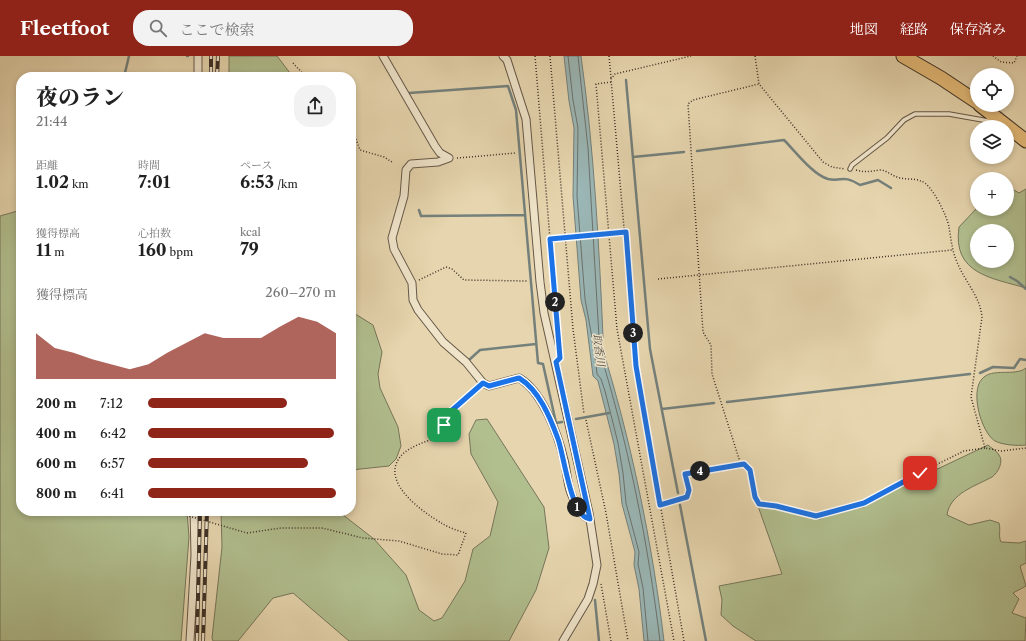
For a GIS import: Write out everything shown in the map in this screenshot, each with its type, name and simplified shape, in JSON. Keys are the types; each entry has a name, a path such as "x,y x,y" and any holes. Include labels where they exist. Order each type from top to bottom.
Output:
{"highway":[{"path":"903,56 941,78 970,97"},
{"path":"989,112 1000,120"},
{"path":"1014,131 1026,141"}],"street":[{"path":"198,56 198,72"},
{"path":"383,56 435,146 440,153 449,158"},
{"path":"503,56 507,60 526,119 544,313 590,519 596,554 597,572 588,599 563,641"},
{"path":"449,158 438,162 411,164 406,170 404,196 392,238 394,249 412,283 413,300 418,310 443,342 466,362 483,383 489,386 519,378 528,383 539,398 558,438 573,498 582,515 587,519 590,519"},
{"path":"190,641 195,555 194,516"}],"lane":[{"path":"850,169 852,165 887,138 904,120 915,114 949,114 983,120"}],"path":[{"path":"535,56 558,341"},
{"path":"550,56 573,329 584,414"},
{"path":"609,56 626,232 636,366 684,641"},
{"path":"611,79 615,74 691,56"},
{"path":"755,56 759,84 823,162 832,167 866,173 883,170 904,179 920,180 928,185 949,225 952,250 957,263 976,296 981,308 982,317 971,397 985,448"},
{"path":"993,56 1000,62 1014,63 1017,56"},
{"path":"293,63 301,72"},
{"path":"612,82 596,84 617,329 674,641"},
{"path":"741,465 711,370 712,349 703,332 688,104 693,100 759,84"},
{"path":"356,139 360,150 384,157 392,162"},
{"path":"449,158 516,153"},
{"path":"550,239 626,232"},
{"path":"658,280 699,274 952,250"},
{"path":"412,283 446,266 452,269 464,280 527,281"},
{"path":"189,516 247,533 281,528 322,528 364,538 399,542 442,554 458,555 466,533 444,525 418,508 404,493 395,478 396,463 401,456 410,449 441,436 444,432 446,418 450,412 483,383"},
{"path":"586,420 606,513 628,641"},
{"path":"681,475 744,464 750,470 755,497 759,504 776,506 816,516 864,503 885,490 964,451 985,448 1001,451 1026,448"},
{"path":"660,505 687,497 689,490 685,474"},
{"path":"597,572 600,576 611,641"}],"green space":[{"path":"229,56 277,56 289,72 229,72"},
{"path":"1026,189 1026,288 988,277 973,268 1014,268 1014,224 970,224 970,266 962,255 958,243 959,227 970,215 1014,216 1014,190 1019,193"},
{"path":"16,211 16,516 187,516 189,537 181,641 0,641 0,216"},
{"path":"356,315 373,325 382,352 378,374 380,388 398,427 401,446 396,459 389,466 356,469"},
{"path":"1026,368 1026,445 1010,445 995,441 985,429 979,412 977,393 979,385 986,375 992,373 1016,372"},
{"path":"487,419 544,507 549,548 536,590 509,641 349,641 293,593 273,598 238,641 213,641 212,638 222,547 221,516 344,516 374,539 406,575 419,610 434,621 442,618 465,581 473,549 490,536 498,502 471,454 469,434 476,420"},
{"path":"988,445 997,452 1001,460 998,470 992,477 958,496 949,507 947,515 969,525 990,520 999,523 1001,542 1019,543 1026,541 1026,563 1020,566 1026,586 1013,593 1019,599 1012,613 1026,618 1025,641 756,641 733,626 721,615 722,600 719,586 782,574 758,506 781,509 806,517 820,519 835,513 864,507 889,492"}],"water":[{"name":"取香川","path":"564,56 581,56 586,91 600,267 603,337 601,344 622,417 647,528 664,641 644,641 639,589 634,565 635,552 622,504 614,444 598,381 593,376 586,320 581,300 573,196 574,128 569,101"}],"waterway":[{"path":"125,72 129,56"},
{"path":"626,80 650,349 678,493"},
{"path":"409,93 508,86 516,110 538,363 543,364 556,423 562,422"},
{"path":"697,151 784,140 810,168 822,177 833,180 846,179 860,185 878,180 891,188"},
{"path":"633,157 684,152"},
{"path":"419,210 421,216 524,215"},
{"path":"1010,277 1026,289"},
{"path":"469,360 480,350 536,344"},
{"path":"980,373 993,367 1014,368 1020,359 1026,360"},
{"path":"727,402 970,374"},
{"path":"662,409 714,403"},
{"path":"576,419 609,413"},
{"path":"680,505 706,641"},
{"path":"595,600 599,641"}],"railway":[{"path":"211,56 211,72"},
{"path":"217,72 218,56"},
{"path":"197,641 200,516"},
{"path":"203,641 207,516"}],"route":[{"path":"444,425 450,412 483,383 489,386 519,378 528,383 539,398 558,438 564,459 570,492 582,515 587,519 590,519 556,362 560,358 550,239 626,232 636,366 660,505 687,497 689,490 685,474 744,464 750,470 755,497 759,504 776,506 808,516 816,516 864,503 885,490 920,473"}]}
